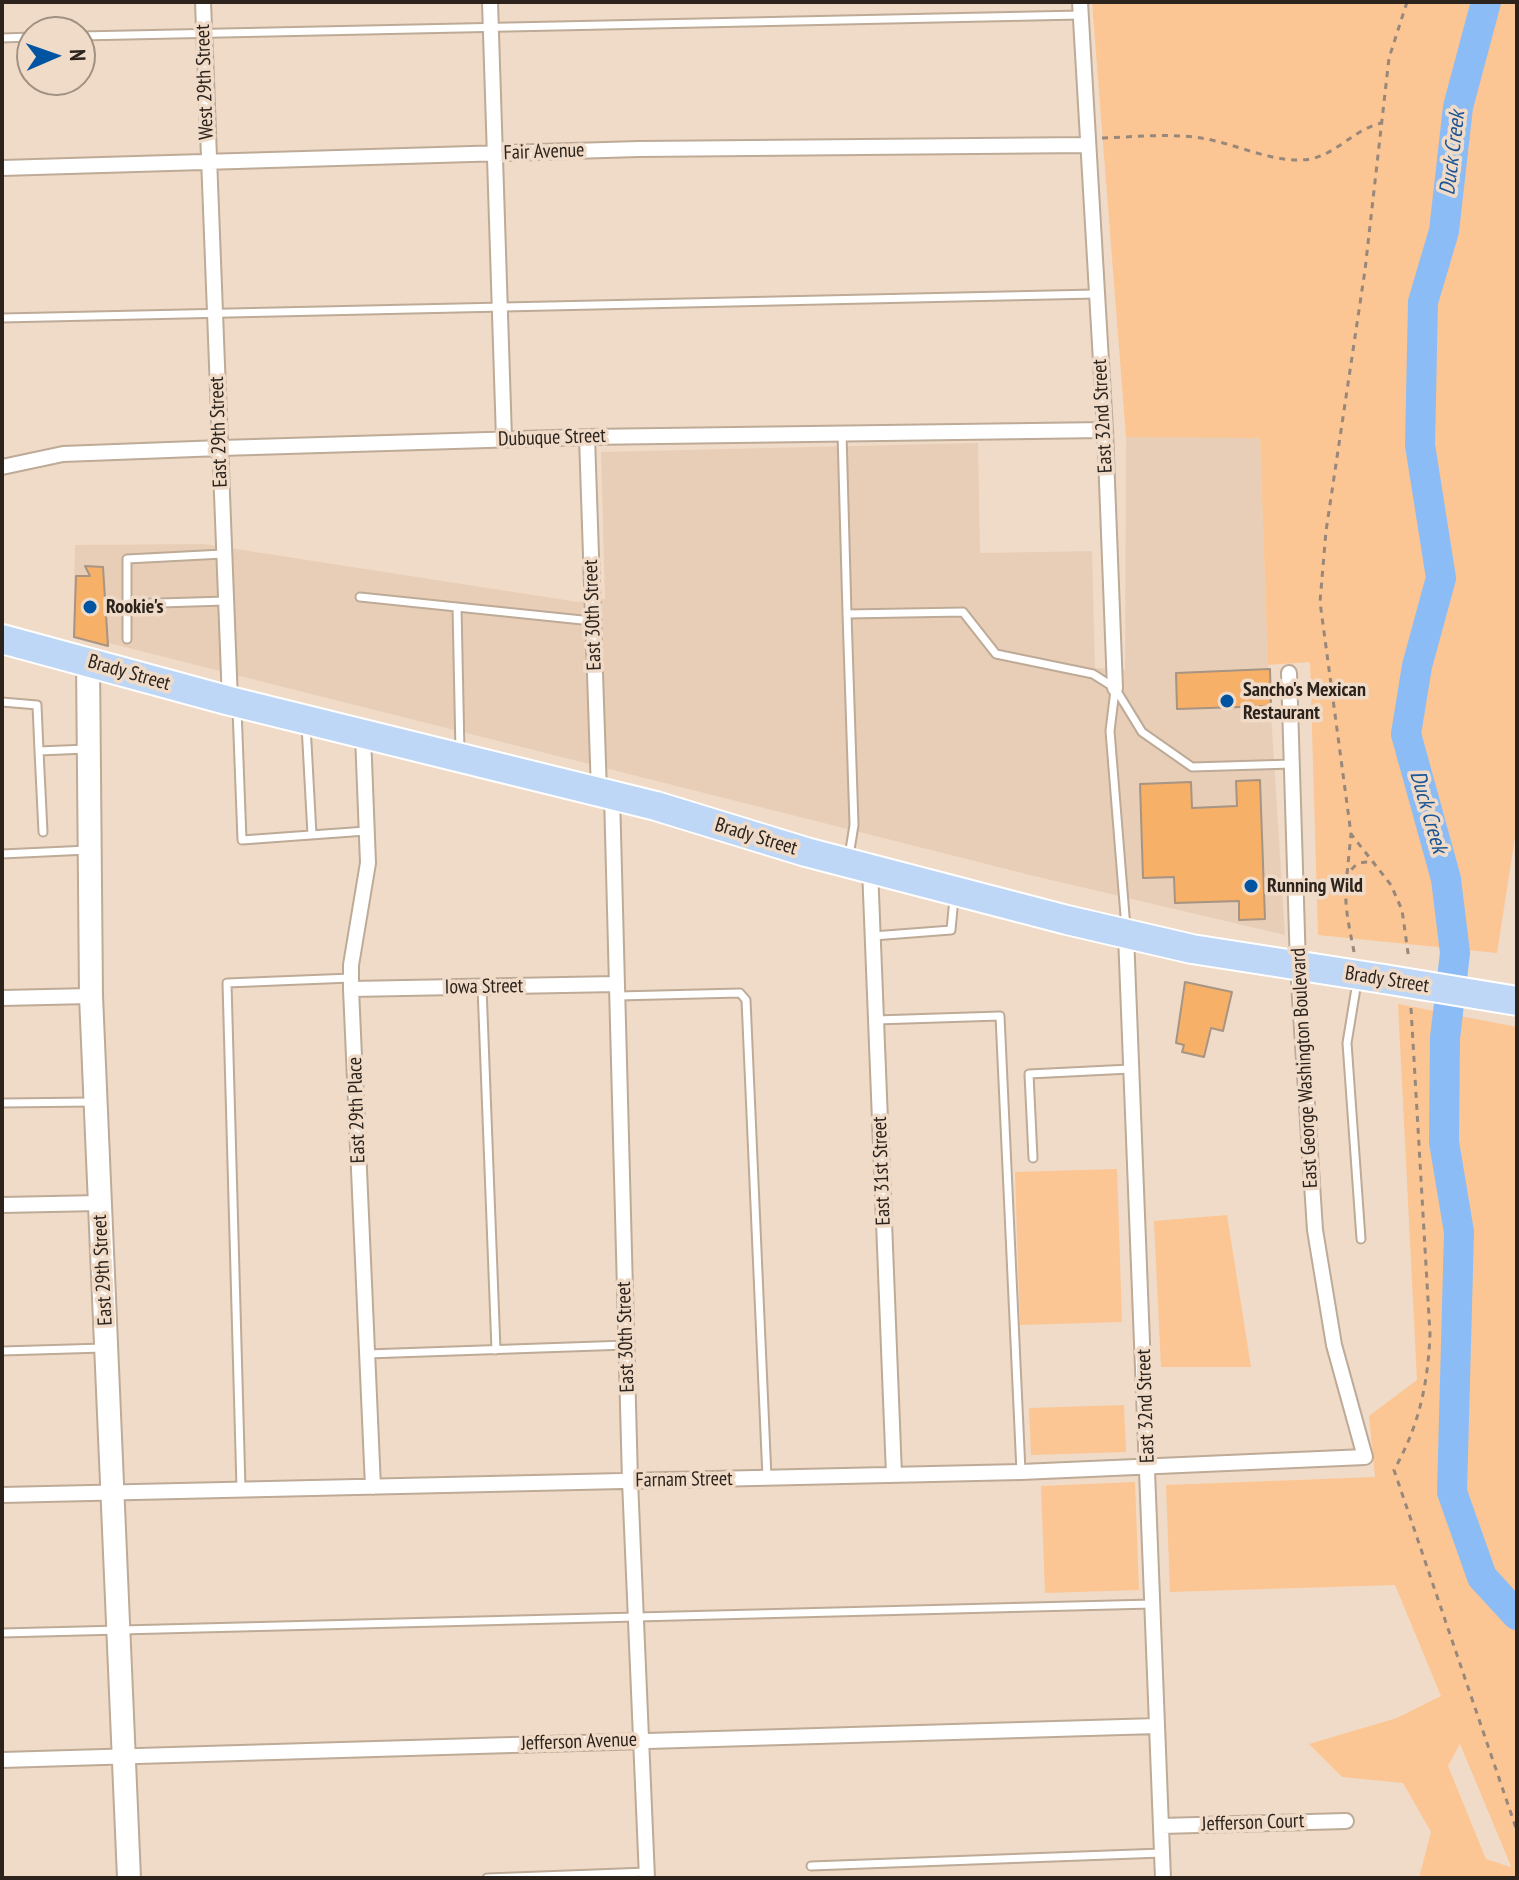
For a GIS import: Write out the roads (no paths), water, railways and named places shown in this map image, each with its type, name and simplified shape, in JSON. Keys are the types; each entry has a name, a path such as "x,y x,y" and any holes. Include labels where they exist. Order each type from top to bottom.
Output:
{"highway":[{"name":"Brady Street","path":"2,639 233,702 605,794 1126,935 1298,967 1517,1001"}],"street":[{"name":"West 29th Street","path":"203,2 208,162"},
{"path":"490,2 504,439"},
{"name":"East 32nd Street","path":"1080,8 1105,430 1115,688"},
{"name":"Fair Avenue","path":"2,168 1087,142"},
{"name":"East 29th Street","path":"208,162 223,554 233,702"},
{"name":"Dubuque Street","path":"2,467 27,465 63,454 221,448 587,437 1105,430"},
{"name":"East 30th Street","path":"587,437 593,621 617,990 630,1481 647,1875"},
{"name":"East 29th Street","path":"88,661 91,996 129,1878"},
{"name":"East George Washington Boulevard","path":"1289,673 1298,967 1315,1230 1334,1345 1365,1457"},
{"name":"East 29th Place","path":"363,735 368,863 351,984 373,1487"},
{"name":"East 31st Street","path":"859,865 873,936 894,1475"},
{"name":"East 32nd Street","path":"1126,935 1163,1878"},
{"name":"Iowa Street","path":"351,984 617,990"},
{"path":"2,998 91,996"},
{"path":"2,1205 100,1203"},
{"name":"Farnam Street","path":"2,1495 1021,1472 1365,1457"},
{"name":"Jefferson Avenue","path":"2,1760 1157,1726"},
{"name":"Jefferson Court","path":"1161,1826 1346,1821"}],"lane":[{"path":"96,36 1080,8"},
{"path":"2,318 1096,294"},
{"path":"842,433 854,825 859,865"},
{"path":"127,639 127,559 223,554"},
{"path":"360,597 593,621"},
{"path":"127,604 226,601"},
{"path":"457,607 460,758"},
{"path":"847,614 963,612 996,654 1093,674 1115,688 1142,732 1192,767 1292,764"},
{"path":"1115,688 1110,731 1126,935"},
{"path":"2,702 37,705 43,832"},
{"path":"233,702 242,840 367,831"},
{"path":"305,720 312,835"},
{"path":"39,751 89,749"},
{"path":"2,854 91,850"},
{"path":"873,936 951,930 955,890"},
{"path":"1361,1239 1347,1043 1371,978"},
{"path":"241,1490 227,983 351,984"},
{"path":"482,987 496,1350"},
{"path":"617,990 740,993 746,1000 767,1478"},
{"path":"876,1020 1000,1016 1021,1472"},
{"path":"1033,1158 1029,1074 1130,1069"},
{"path":"2,1103 95,1102"},
{"path":"367,1354 627,1345"},
{"path":"2,1351 106,1348"},
{"path":"2,1633 1154,1604"},
{"path":"811,1866 1162,1853"},
{"path":"487,1878 647,1875"}],"waterway":[{"name":"Duck Creek","path":"1486,2 1458,107 1444,231 1423,302 1420,445 1441,578 1417,666 1406,734 1446,879 1455,953 1445,1038 1444,1142 1459,1232 1452,1492 1482,1577 1517,1615"}],"place":[{"name":"Rookie's","path":"90,607"},
{"name":"Sancho's Mexican Restaurant","path":"1227,701"},
{"name":"Running Wild","path":"1251,886"}]}
